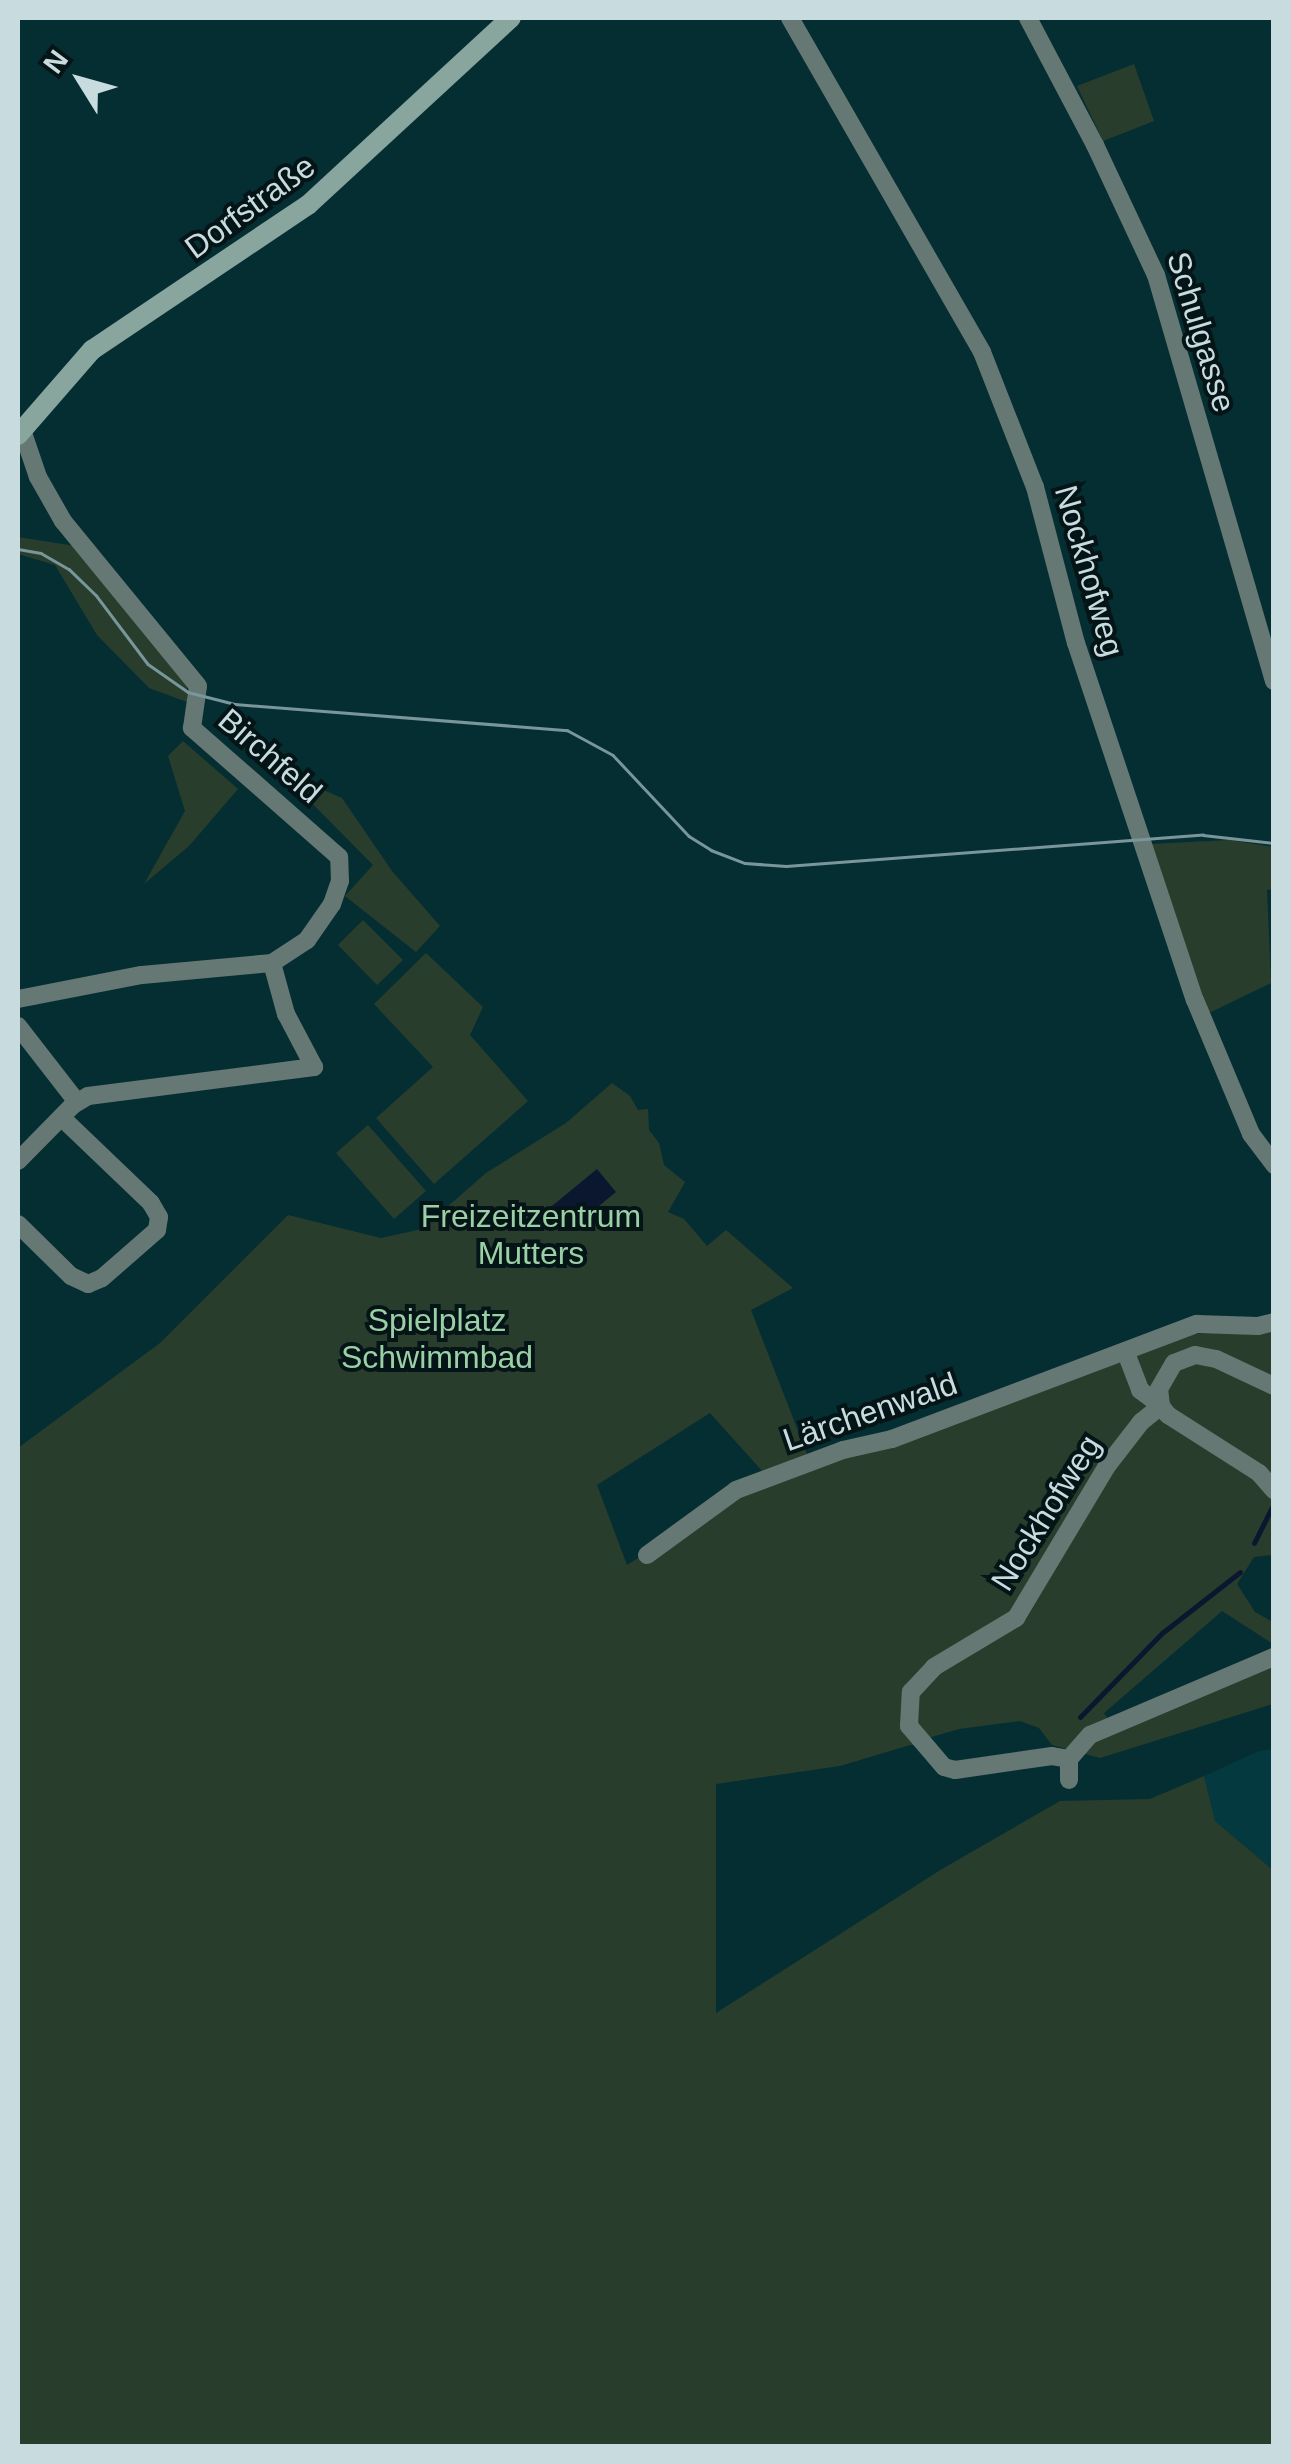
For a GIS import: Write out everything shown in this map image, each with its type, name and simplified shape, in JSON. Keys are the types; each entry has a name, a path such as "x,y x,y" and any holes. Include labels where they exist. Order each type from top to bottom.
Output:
{"main road":[{"name":"Dorfstraße","path":"20,432 92,350 308,205 511,18"}],"street":[{"name":"Nockhofweg","path":"790,18 982,352 1035,487 1076,643 1194,1000 1251,1134 1274,1165"},
{"name":"Schulgasse","path":"1028,18 1103,160 1157,278 1274,681"},
{"name":"Birchfeld","path":"20,432 63,521 198,686 192,728 340,857 340,881 332,904 307,940 272,963"},
{"path":"18,999 142,974 272,963 286,1014 314,1067 123,1090 76,1102 18,1161"},
{"path":"18,1026 76,1102"},
{"path":"18,1224 71,1276 88,1284 102,1278 157,1230 159,1217 151,1203 61,1117"},
{"name":"Lärchenwald","path":"648,1555 736,1490 1126,1353 1197,1324 1258,1326 1274,1322"},
{"path":"1126,1353 1140,1390 1259,1473 1274,1490"},
{"name":"Nockhofweg","path":"1069,1759 1052,1756 955,1770 935,1762 909,1726 907,1707 914,1686 934,1666 1000,1632 1016,1618 1107,1466 1141,1422 1161,1406 1164,1375 1174,1363 1195,1356 1216,1359 1274,1386"},
{"path":"1070,1780 1069,1759 1090,1735 1274,1657"}],"shaded area":[{"path":"597,1169 616,1192 571,1229 552,1206"},
{"path":"1273,1749 1273,1870 1215,1821 1204,1776 1259,1751"}],"green space":[{"path":"1134,64 1154,121 1103,141 1077,86"},
{"path":"18,537 75,546 187,679 187,702 149,688 97,635 55,565 18,554"},
{"path":"246,729 305,782 342,798 392,871 440,926 416,952 345,896 373,865 271,762 239,737"},
{"path":"183,741 238,789 189,846 144,884 185,811 168,756"},
{"path":"1229,840 1273,847 1273,889 1267,890 1271,983 1209,1013 1151,844"},
{"path":"363,920 403,960 377,985 338,945"},
{"path":"426,953 483,1007 470,1035 528,1101 434,1184 376,1118 433,1067 374,1004"},
{"path":"612,1083 630,1096 638,1110 648,1109 649,1130 659,1143 664,1165 685,1182 668,1212 684,1219 707,1246 726,1230 793,1288 751,1310 807,1454 763,1472 710,1413 597,1485 627,1565 740,1494 1112,1360 1196,1334 1273,1329 1273,1555 1254,1557 1237,1584 1255,1612 1273,1622 1273,1644 1222,1611 1104,1713 1107,1718 1166,1698 1273,1647 1273,1704 1100,1758 1052,1745 1039,1728 1020,1721 959,1729 928,1738 934,1746 910,1745 840,1766 716,1784 716,2013 942,1869 1060,1801 1150,1799 1204,1776 1215,1821 1273,1870 1273,2446 18,2446 18,1448 160,1343 288,1215 381,1238 422,1229 486,1173 566,1123"},
{"path":"368,1125 426,1191 394,1219 336,1153"}],"waterway":[{"path":"1254,1543 1272,1507"},
{"path":"1080,1717 1162,1633 1240,1572"}],"tram line":[{"path":"18,549 41,553 69,569 96,595 148,664 188,692 235,704 567,730 613,755 689,836 711,850 745,863 786,866 1203,835 1274,843"}],"park label":[{"name":"Freizeitzentrum Mutters","path":"531,1236"},
{"name":"Spielplatz Schwimmbad","path":"437,1340"}]}
